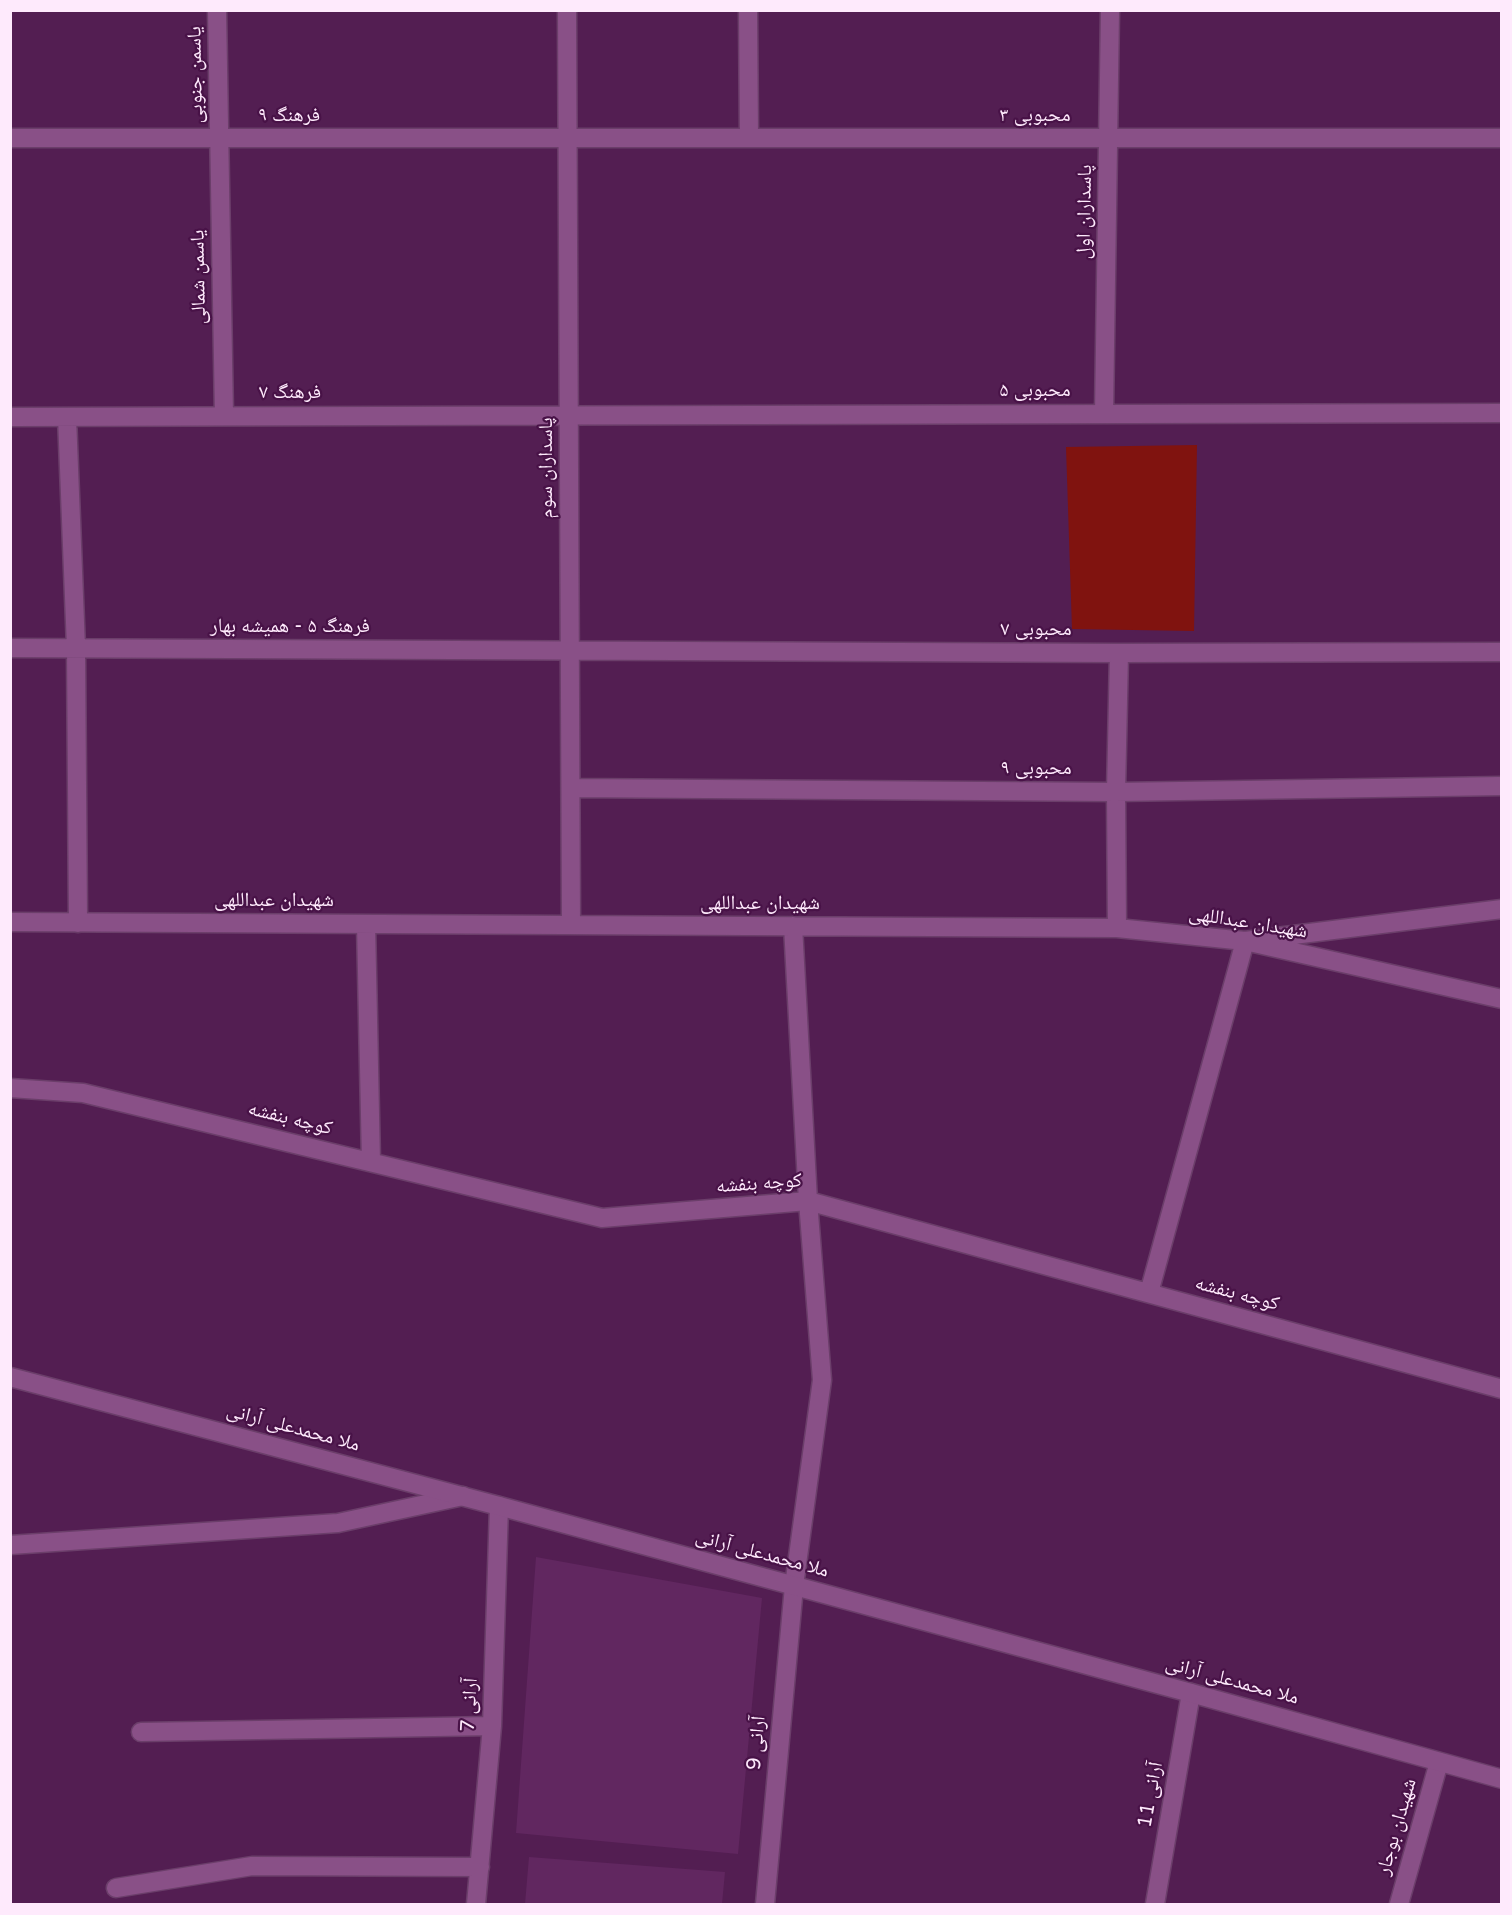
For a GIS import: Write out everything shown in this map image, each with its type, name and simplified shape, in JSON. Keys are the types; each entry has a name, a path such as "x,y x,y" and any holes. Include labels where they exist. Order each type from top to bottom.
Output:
{"street":[{"name":"یاسمن جنوبی","path":"217,10 219,138"},
{"name":"پاسداران سوم","path":"567,10 572,925"},
{"path":"748,10 749,138"},
{"name":"پاسداران اول","path":"1104,414 1110,10"},
{"name":"فرهنگ ۹","path":"10,138 568,138"},
{"name":"یاسمن شمالی","path":"219,138 224,416"},
{"name":"محبوبی ۳","path":"568,138 1502,138"},
{"name":"محبوبی ۵","path":"569,415 1502,413"},
{"name":"فرهنگ ۷","path":"10,417 569,415"},
{"path":"67,417 76,648 78,922"},
{"name":"فرهنگ ۵ - همیشه بهار","path":"10,648 570,650"},
{"name":"محبوبی ۷","path":"570,650 1119,653 1502,652"},
{"path":"1117,928 1116,792 1119,653"},
{"name":"محبوبی ۹","path":"571,788 1116,792 1502,786"},
{"path":"1149,1293 1245,941 1502,909"},
{"name":"شهیدان عبداللهی","path":"10,922 1117,928 1245,941 1502,999"},
{"path":"366,924 371,1162"},
{"name":"آرانی 9","path":"765,1905 794,1586 822,1380 808,1202 793,927"},
{"name":"کوچه بنفشه","path":"10,1088 83,1093 602,1218 808,1202 1502,1389"},
{"name":"ملا محمدعلی آرانی","path":"10,1377 463,1496 1502,1779"},
{"path":"10,1545 338,1523 463,1496"},
{"name":"آرانی 7","path":"476,1905 492,1726 500,1506"},
{"name":"آرانی 11","path":"1155,1905 1191,1693"},
{"path":"141,1732 492,1726"},
{"name":"شهیدان بوجار","path":"1399,1905 1438,1762"},
{"path":"116,1888 252,1866 480,1867"}],"shaded area":[{"path":"1197,445 1194,631 1072,629 1066,447"},
{"path":"536,1557 762,1598 738,1854 516,1833"},
{"path":"529,1857 725,1872 722,1904 525,1904"}]}
